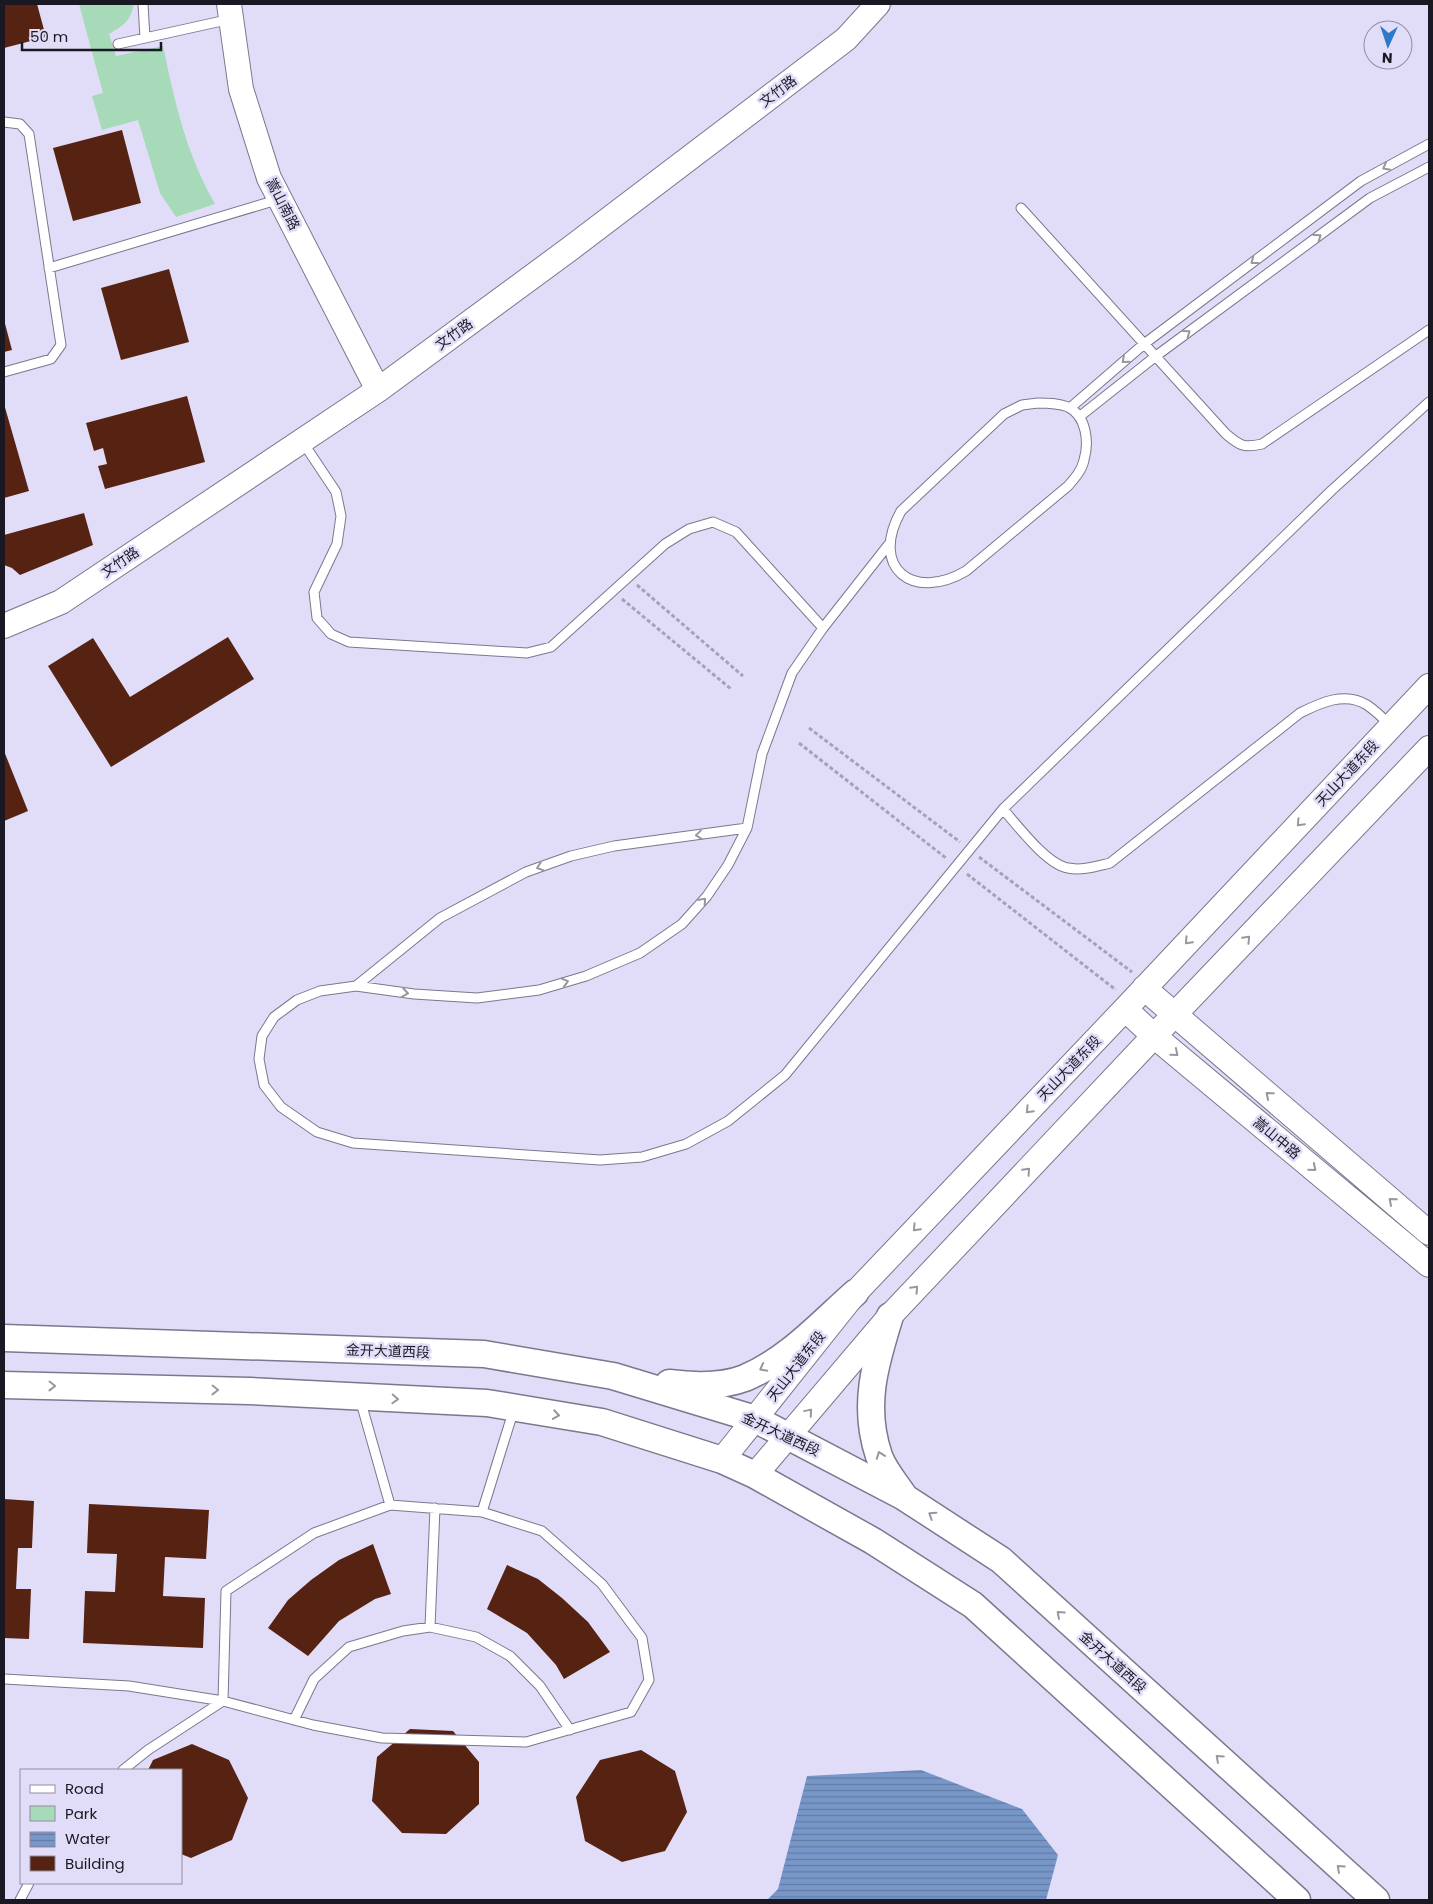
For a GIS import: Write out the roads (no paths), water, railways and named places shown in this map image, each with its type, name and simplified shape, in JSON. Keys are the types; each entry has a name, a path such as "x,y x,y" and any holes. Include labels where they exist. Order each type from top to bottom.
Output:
{"main road":[{"name":"文竹路","path":"4,626 60,602 378,390 571,248 846,39 878,4"},
{"name":"嵩山南路","path":"230,12 241,89 269,178 378,390"},
{"name":"天山大道东段","path":"722,1460 855,1293 1123,1001 1429,686"},
{"path":"755,1476 890,1316 1429,748"},
{"name":"嵩山中路","path":"1141,982 1175,1015 1429,1233"},
{"name":"嵩山中路","path":"1123,1001 1154,1036 1429,1265"},
{"path":"614,1376 682,1385 713,1384 744,1378 775,1361 855,1293"},
{"path":"890,1316 875,1362 870,1410 880,1458 904,1497"},
{"name":"金开大道西段","path":"4,1338 484,1354 614,1376 755,1419 904,1497 1001,1560 1376,1900"},
{"path":"4,1385 248,1391 487,1403 602,1422 722,1460 873,1541 973,1606 1297,1900"}],"lane":[{"path":"143,4 145,38"},
{"path":"118,44 145,38 230,12"},
{"path":"4,122 20,124 30,134 61,346 51,359 4,372"},
{"path":"1070,408 1144,344 1361,181 1429,144"},
{"path":"1079,417 1156,356 1370,198 1429,167"},
{"path":"50,268 280,199"},
{"path":"1021,208 1226,434 1238,444 1250,447 1262,444 1429,330"},
{"path":"889,544 823,628 792,673 762,754 747,828 728,866 707,896 682,924 640,953 586,976 539,990 477,998 414,994 356,986 320,991 297,1000 274,1017 262,1036 259,1059 264,1085 281,1107 317,1132 353,1143 600,1160 642,1157 686,1144 728,1122 785,1075 1003,809 1332,490 1429,402"},
{"path":"1055,403 1070,408 1079,417 1085,430 1084,460 1078,474 1068,486 966,571 952,580 934,584 919,583 904,577 894,565 889,544 893,525 900,511 1004,414 1022,405 1055,403"},
{"path":"302,441 336,492 341,516 337,544 314,592 317,618 331,634 349,642 527,653 551,647 612,590 666,544 690,529 713,522 736,532 823,628"},
{"path":"1003,809 1046,857 1067,868 1090,868 1110,863 1300,713 1322,702 1344,698 1366,704 1392,726"},
{"path":"356,986 440,918 526,872 571,856 614,846 747,828"},
{"path":"359,1397 390,1505"},
{"path":"482,1512 514,1408"},
{"path":"4,1679 129,1686 223,1702 294,1720 382,1738 526,1742 631,1712 649,1680 642,1638 602,1584 542,1531 482,1512 390,1505 314,1533 226,1591 223,1702"},
{"path":"430,1627 435,1508"},
{"path":"294,1720 314,1679 349,1647 403,1631 430,1627 476,1637 510,1656 540,1686 570,1730"},
{"path":"124,1769 148,1750 223,1702"},
{"path":"20,1900 28,1884"}],"water":[{"path":"921,1770 1022,1809 1058,1855 1046,1900 767,1900 778,1889 807,1776"}]}
